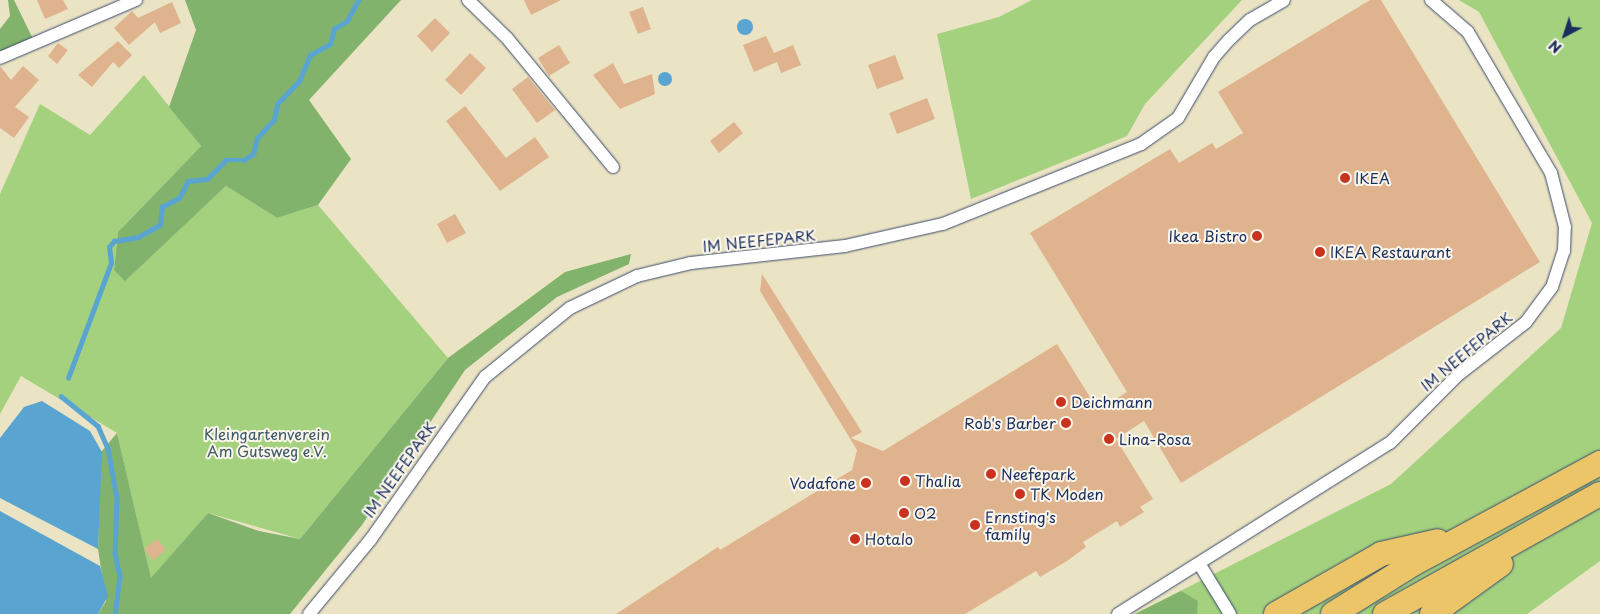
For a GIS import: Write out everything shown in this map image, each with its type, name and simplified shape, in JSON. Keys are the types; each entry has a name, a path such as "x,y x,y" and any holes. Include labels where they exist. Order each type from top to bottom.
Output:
{"highway":[{"path":"1332,614 1469,533 1600,463"},
{"path":"1385,614 1600,494"},
{"path":"1432,614 1479,576 1587,515 1600,501"},
{"path":"1276,614 1381,554 1469,533"}],"street":[{"path":"0,58 136,0"},
{"path":"468,0 507,38 613,167"},
{"name":"IM NEEFEPARK","path":"309,614 371,539 485,377 570,308 637,276 691,263 845,246 943,224 1141,144 1178,118 1214,57 1229,40 1250,20 1284,0"},
{"name":"IM NEEFEPARK","path":"1118,614 1390,443 1458,375 1526,322 1552,287 1564,252 1565,227 1551,172 1468,32 1431,0"},
{"path":"1200,564 1230,614"}],"green space":[{"path":"8,0 14,0 34,41 0,55 0,29 10,16"},
{"path":"185,0 401,0 309,100 351,159 318,205 277,218 226,186 125,281 114,270 118,232 201,146 169,107 196,30"},
{"path":"1032,0 1242,0 1145,104 1127,136 971,199 937,34 999,17"},
{"path":"1459,0 1600,0 1600,561 1527,614 1135,614 1391,484 1561,328 1592,223 1479,12"},
{"name":"Kleingartenverein Am Gutsweg e.V.","path":"144,75 201,146 118,232 114,269 125,280 226,186 277,218 318,205 448,358 300,539 208,513 151,579 117,433 21,376 0,414 0,194 40,104 90,135"},
{"path":"631,254 629,264 557,297 465,370 362,525 290,614 98,614 106,601 98,549 101,452 117,433 151,578 208,513 259,531 300,539 448,358 565,272"},
{"path":"1181,591 1198,601 1197,614 1135,614"}],"water":[{"path":"742,19 748,19 753,24 751,33 742,35 737,30 737,24"},
{"path":"665,72 670,74 672,79 670,84 665,86 660,84 658,79 660,74"},
{"path":"42,401 90,431 102,452 98,549 0,498 0,438 24,407"},
{"path":"0,511 100,566 108,596 98,614 0,614"}],"building":[{"path":"37,0 63,0 68,9 45,19"},
{"path":"524,0 561,0 531,15"},
{"path":"1370,0 1381,0 1540,262 1181,483 1144,421 1116,439 1153,499 1140,507 1144,512 1120,527 1117,521 1083,542 1086,547 1067,561 1040,577 1036,571 965,614 616,614 718,547 720,550 852,470 857,450 760,291 762,274 862,432 851,438 883,451 1057,344 1098,410 1127,392 1030,233 1170,149 1179,163 1212,143 1216,149 1243,133 1218,92"},
{"path":"172,2 181,23 160,33 155,22 129,45 114,28 132,11 138,18"},
{"path":"643,7 651,29 638,34 629,12"},
{"path":"435,18 450,33 432,52 417,36"},
{"path":"766,36 774,53 793,45 801,65 781,73 777,62 754,72 743,45"},
{"path":"118,41 132,55 119,68 113,62 92,87 78,75"},
{"path":"58,43 68,50 57,64 48,56"},
{"path":"559,45 570,63 549,76 538,58"},
{"path":"470,53 486,68 461,95 445,80"},
{"path":"895,55 904,79 877,89 868,65"},
{"path":"613,63 624,84 652,74 655,94 620,109 593,75"},
{"path":"0,66 11,80 23,66 39,80 15,107 29,117 14,138 0,128"},
{"path":"528,77 555,110 537,123 512,89"},
{"path":"927,98 935,119 897,134 889,113"},
{"path":"465,106 506,158 535,137 549,157 500,191 446,121"},
{"path":"734,122 743,133 719,153 710,141"},
{"path":"455,214 466,233 447,243 437,224"},
{"path":"157,539 166,550 153,560 144,549"}],"waterway":[{"path":"68,378 111,263 109,247 114,241 138,237 160,225 162,207 179,198 188,181 207,179 226,160 244,160 253,154 257,138 274,120 277,104 299,81 310,55 330,44 334,29 347,21 358,0"},
{"path":"61,396 98,426 108,448 117,498 115,554 120,576 115,614"}],"place":[{"name":"IKEA","path":"1345,178"},
{"name":"Ikea Bistro","path":"1257,236"},
{"name":"IKEA Restaurant","path":"1320,252"},
{"name":"Deichmann","path":"1061,402"},
{"name":"Rob's Barber","path":"1066,423"},
{"name":"Lina-Rosa","path":"1109,439"},
{"name":"Neefepark","path":"991,474"},
{"name":"Thalia","path":"905,481"},
{"name":"Vodafone","path":"866,483"},
{"name":"TK Moden","path":"1020,494"},
{"name":"O2","path":"904,513"},
{"name":"Ernsting's family","path":"975,525"},
{"name":"Hotalo","path":"855,539"}]}
